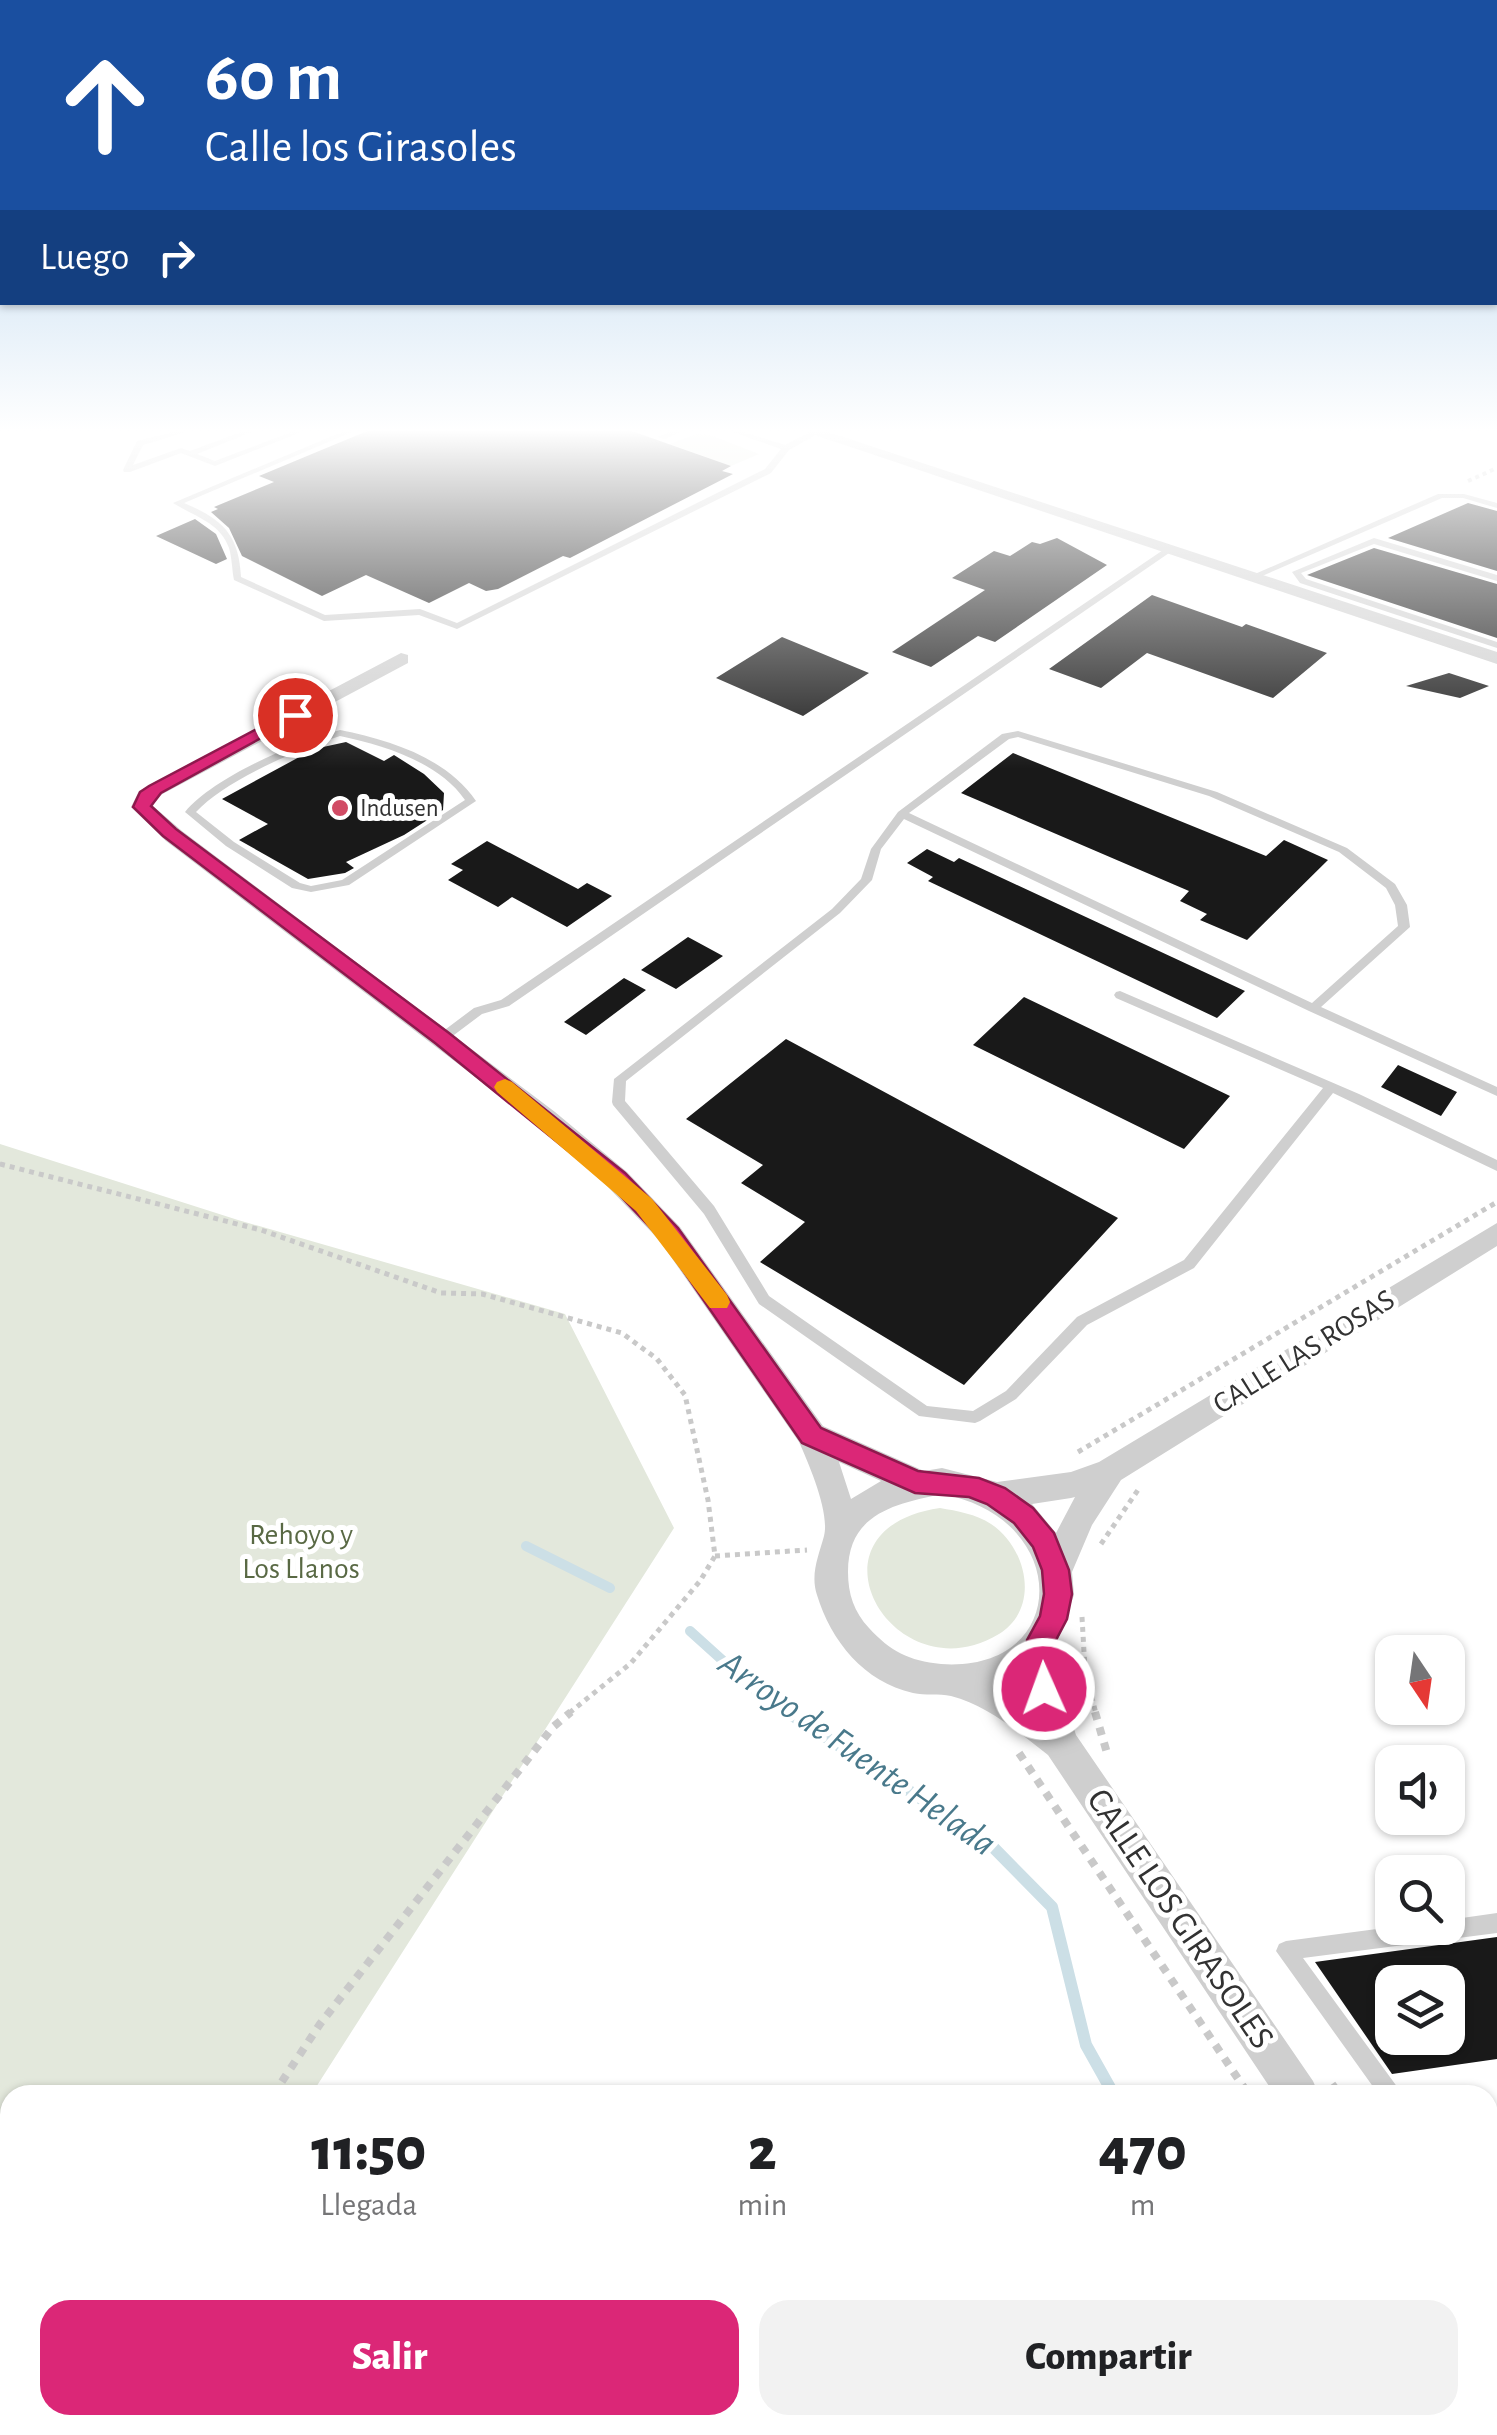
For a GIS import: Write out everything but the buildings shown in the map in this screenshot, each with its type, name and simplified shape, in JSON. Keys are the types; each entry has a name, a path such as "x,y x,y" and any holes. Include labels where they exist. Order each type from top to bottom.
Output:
{"street":[{"path":"1150,543 1497,658"},
{"path":"400,659 146,795 142,807 169,832 546,1118 644,1205 670,1234 812,1435 831,1478 818,1545 836,1610 854,1640 883,1663 918,1678 956,1682 1005,1670 1041,1640 1053,1619 1058,1594 1056,1570 1044,1541 996,1496 956,1483 915,1482 885,1491 860,1507 818,1545"},
{"name":"CALLE LAS ROSAS","path":"996,1496 1071,1485 1110,1471 1497,1233"},
{"path":"812,1435 915,1482"},
{"name":"CALLE LAS ROSAS","path":"1056,1570 1078,1518 1110,1471"},
{"name":"CALLE LOS GIRASOLES","path":"1041,1640 1044,1689 1060,1744"},
{"name":"CALLE LOS GIRASOLES","path":"956,1682 1009,1704 1060,1744 1313,2085"}],"lane":[{"path":"230,543 237,551 237,578 324,618 420,612 457,626 624,543"},
{"path":"1252,577 1331,543"},
{"path":"1368,543 1296,572 1296,576 1497,644"},
{"path":"1380,543 1402,544 1497,569"},
{"path":"1399,543 1497,578"},
{"path":"442,1038 478,1012 505,1003 1169,549"},
{"path":"340,733 374,739 446,775 467,791 471,801 345,884 328,888 296,886 190,821 190,812 206,797 308,742 340,733"},
{"path":"1313,1008 1404,926 1401,905 1391,886 1342,850 1213,794 1018,734 1006,736 902,814 876,848 866,880 836,911 620,1078 618,1102 709,1210 764,1300 924,1412 975,1417 1011,1394 1082,1321 1189,1264 1331,1087"},
{"path":"902,814 1497,1092"},
{"path":"1120,995 1331,1087 1497,1166"},
{"path":"1384,2085 1286,1951 1497,1923"}],"path":[{"path":"0,1164 261,1230 441,1292 482,1294 622,1334 656,1359 684,1395 708,1500 715,1556 700,1581 630,1663 553,1727 320,2024 280,2085"},
{"path":"1064,1457 1497,1202"},
{"path":"1099,1548 1124,1504 1145,1483"},
{"path":"715,1556 818,1545"},
{"path":"1083,1606 1081,1639 1092,1706 1112,1768"},
{"path":"1012,1744 1242,2085"}],"green space":[{"name":"Rehoyo y Los Llanos","path":"0,1144 238,1220 565,1314 674,1528 317,2085 0,2085"},
{"path":"940,1508 973,1515 991,1524 1013,1548 1024,1578 1021,1609 1012,1623 999,1634 960,1648 925,1644 896,1628 876,1603 867,1574 874,1546 897,1522"}],"waterway":[{"name":"Arroyo de Fuente Helada","path":"526,1546 610,1588"},
{"name":"Arroyo de Fuente Helada","path":"690,1631 761,1695 791,1714"},
{"name":"Arroyo de Fuente Helada","path":"787,1712 988,1842 1052,1907 1086,2045 1108,2085"}],"slow traffic":[{"path":"505,1087 617,1178 644,1205 670,1234 718,1302"}],"place":[{"name":"Indusen","path":"340,808"}],"route":[{"path":"295,715 146,795 142,807 169,832 546,1118 617,1178 670,1234 812,1435 915,1482 970,1486 996,1496 1024,1516 1044,1541 1056,1570 1058,1594 1053,1619 1041,1640 1044,1689"}]}
